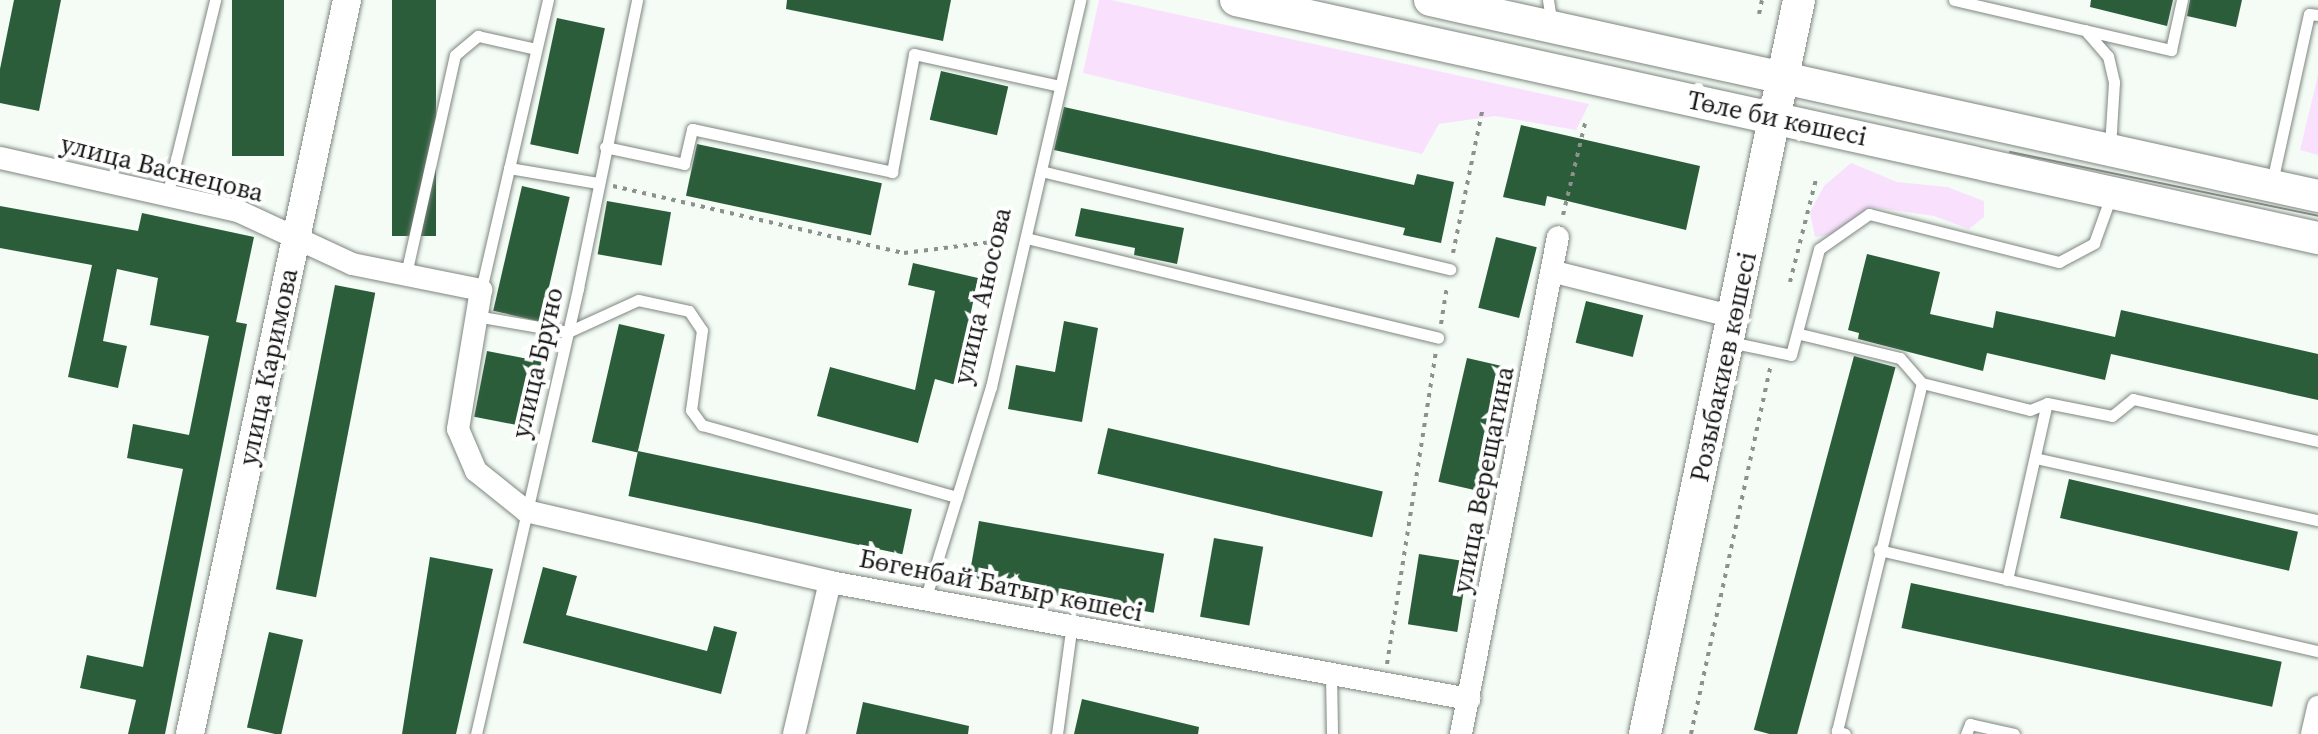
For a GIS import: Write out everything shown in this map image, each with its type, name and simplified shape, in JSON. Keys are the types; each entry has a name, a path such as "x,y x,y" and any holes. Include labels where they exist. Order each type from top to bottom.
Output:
{"main road":[{"name":"Төле би көшесі","path":"1236,0 2318,238"},
{"name":"Төле би көшесі","path":"1430,0 1510,18 1550,14 1785,81 2318,196"},
{"name":"Розыбакиев көшесі","path":"1645,734 1785,81 1799,0"},
{"path":"1498,58 1524,41 1524,30 1510,18"},
{"path":"1999,168 1986,146 1999,133 2014,130"}],"street":[{"name":"улица Каримова","path":"190,734 347,0"},
{"name":"улица Васнецова","path":"0,158 238,211 352,264 481,290"},
{"name":"улица Верещагина","path":"1461,734 1555,272 1558,237"},
{"path":"1555,272 1732,330"},
{"path":"481,290 458,429 476,471 526,511"},
{"name":"Бөгенбай Батыр көшесі","path":"526,511 924,601 1071,630 1469,699"},
{"path":"794,734 830,582"},
{"path":"2314,733 2318,707"}],"lane":[{"path":"167,196 215,0"},
{"path":"481,290 548,0"},
{"name":"улица Бруно","path":"476,734 568,332 637,0"},
{"name":"улица Аносова","path":"924,601 991,387 1080,0"},
{"path":"1954,0 2171,50 2182,0"},
{"path":"2271,186 2309,14 2318,15"},
{"path":"2085,30 2108,56 2114,82 2110,151"},
{"path":"406,274 455,55 478,36 536,49"},
{"path":"605,147 684,164 692,129 892,172 914,54 1059,86"},
{"path":"509,168 598,183"},
{"path":"1041,171 1450,269"},
{"path":"1732,330 1774,351 1791,355 1800,334 1819,249 1869,214 2059,262 2094,243 2112,193"},
{"path":"1026,238 1438,338"},
{"path":"476,316 568,332 638,300 689,311 702,330 691,410 702,425 957,497"},
{"path":"1800,334 1900,358 1922,383 2030,410 2047,403 2112,416 2133,399 2318,441"},
{"path":"1845,734 1837,731 1922,383"},
{"path":"2007,580 2047,403"},
{"path":"2035,458 2318,520"},
{"path":"1879,550 2318,651"},
{"path":"1057,734 1071,630"},
{"path":"1331,674 1332,734"},
{"path":"1966,734 1970,724 2014,734"}],"path":[{"path":"1759,14 1762,0"},
{"path":"1384,683 1438,338 1483,107"},
{"path":"1558,237 1586,119"},
{"path":"1788,293 1816,179"},
{"path":"598,183 904,253 1026,238"},
{"path":"1691,734 1774,351"}],"shaded area":[{"path":"1099,0 1111,0 1589,104 1576,130 1495,116 1439,124 1422,154 1083,73"},
{"path":"2318,75 2318,155 2300,150"},
{"path":"1851,163 1897,182 1947,187 1984,201 1984,217 1969,229 1934,216 1871,207 1835,234 1815,237 1810,212 1824,186"}],"building":[{"path":"14,0 61,0 39,111 0,103 0,69"},
{"path":"232,0 284,0 284,156 232,156"},
{"path":"392,0 436,0 436,236 392,236"},
{"path":"787,0 951,0 943,41 786,9"},
{"path":"2091,0 2173,0 2167,26 2090,7"},
{"path":"2190,0 2242,0 2236,27 2187,16"},
{"path":"557,18 605,28 578,154 530,144"},
{"path":"941,71 1008,87 997,135 930,120"},
{"path":"1064,107 1414,185 1417,174 1454,182 1441,243 1403,235 1405,228 1054,150"},
{"path":"1521,125 1700,166 1686,230 1547,196 1545,206 1503,197"},
{"path":"697,144 882,183 871,235 686,196"},
{"path":"522,186 570,197 541,322 493,311"},
{"path":"607,201 671,212 662,265 598,254"},
{"path":"0,206 138,231 142,213 254,237 236,322 247,324 165,734 128,734 136,700 80,688 87,655 143,667 183,469 127,458 133,424 189,435 209,336 150,325 158,278 117,269 103,341 127,346 118,388 68,377 92,265 0,248"},
{"path":"1081,208 1184,228 1177,264 1134,255 1135,248 1075,236"},
{"path":"1496,237 1537,247 1519,318 1478,308"},
{"path":"1867,254 1940,272 1930,314 1993,328 1996,311 2115,337 2121,310 2318,354 2318,400 2111,354 2105,380 1987,353 1983,371 1858,339 1859,333 1848,330"},
{"path":"913,263 978,278 956,385 935,379 918,443 817,416 830,367 915,390 935,291 908,285"},
{"path":"335,285 375,293 316,597 276,589"},
{"path":"1586,301 1643,315 1633,357 1576,343"},
{"path":"1064,321 1098,328 1082,422 1008,409 1016,365 1055,372"},
{"path":"619,324 665,335 638,452 592,442"},
{"path":"487,351 542,362 529,427 474,417"},
{"path":"1854,356 1896,367 1797,734 1769,734 1754,730"},
{"path":"1467,358 1514,369 1485,493 1438,482"},
{"path":"1108,428 1383,491 1372,537 1097,474"},
{"path":"638,451 912,509 902,554 628,496"},
{"path":"2069,479 2298,532 2289,571 2060,518"},
{"path":"979,521 1164,554 1154,613 969,580"},
{"path":"1214,538 1263,547 1249,625 1200,617"},
{"path":"1419,554 1468,562 1457,632 1408,624"},
{"path":"430,557 493,569 456,734 402,734"},
{"path":"543,567 577,576 566,615 707,651 714,626 737,632 721,694 523,643"},
{"path":"1911,583 2282,662 2272,707 1901,628"},
{"path":"269,632 303,640 281,734 247,727"},
{"path":"1082,699 1199,727 1198,734 1074,734"},
{"path":"863,702 969,726 968,734 856,734"}],"tram line":[{"path":"2010,152 2318,216"}]}
